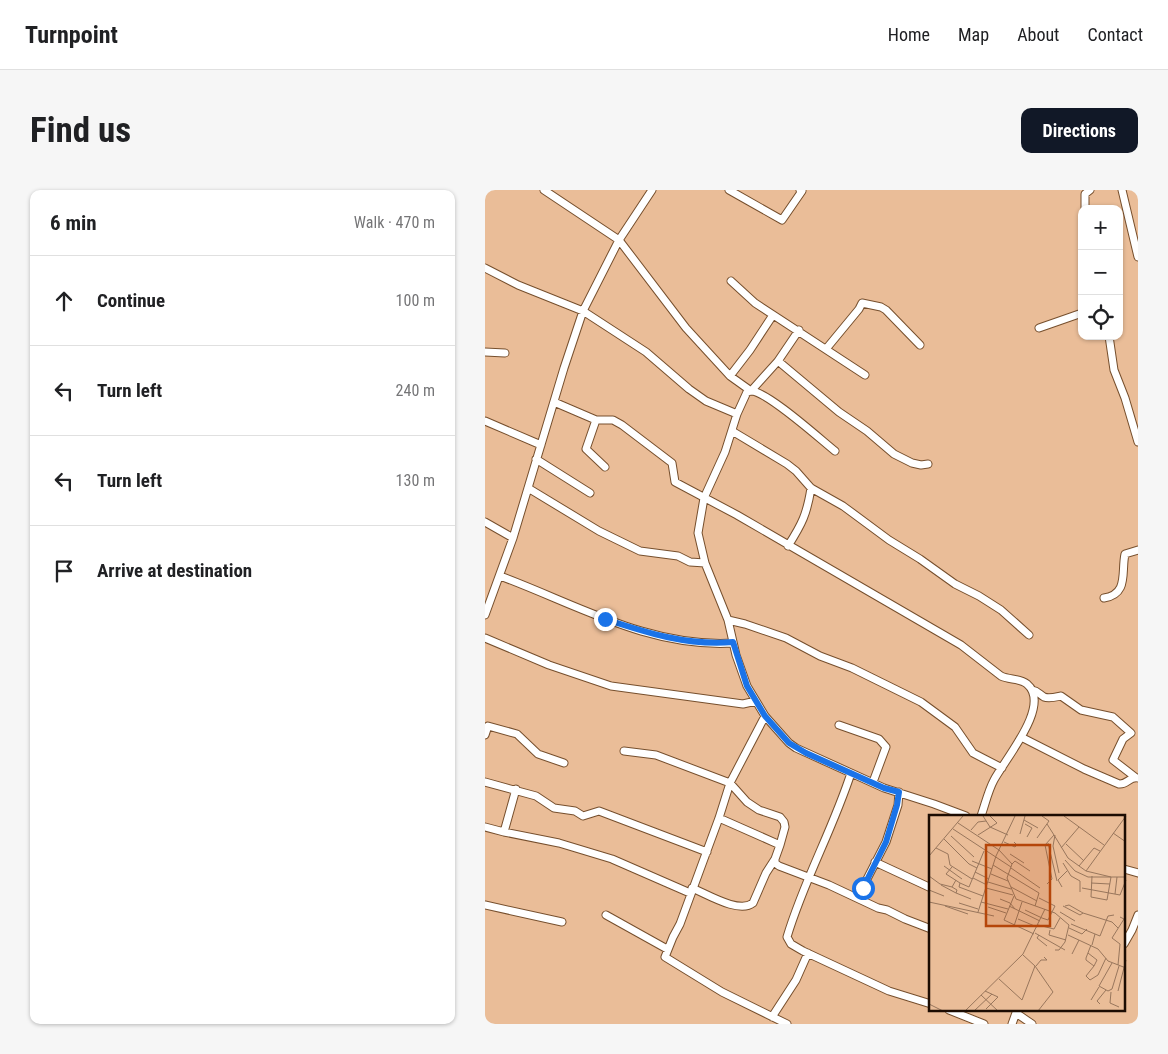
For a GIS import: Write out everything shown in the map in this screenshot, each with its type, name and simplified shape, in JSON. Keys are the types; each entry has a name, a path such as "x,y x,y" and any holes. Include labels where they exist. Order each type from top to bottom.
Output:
{"street":[{"path":"543,190 619,240 687,328 730,376 751,390 760,392 835,451"},
{"path":"485,615 487,601 500,576 513,538 564,368 583,312 619,240 652,190"},
{"path":"729,190 782,220 800,190"},
{"path":"1122,190 1138,257"},
{"path":"1085,205 1085,194 1088,191"},
{"path":"485,268 518,285 583,312 647,352 689,389 706,401 737,414"},
{"path":"731,282 755,303 799,330 865,375"},
{"path":"826,349 859,309 861,303 881,307 886,310 920,345"},
{"path":"1039,328 1078,314"},
{"path":"730,376 773,315"},
{"path":"799,330 778,361 747,392 737,414 732,431 704,498 698,533 705,563 727,620 747,686 765,716 789,743 806,753 851,773 963,815"},
{"path":"1110,340 1114,370 1125,398 1138,442"},
{"path":"485,352 505,354"},
{"path":"778,361 893,454 912,463 928,464"},
{"path":"554,402 596,420 613,420 672,463 675,482 737,515 961,645 1007,680 1021,680 1027,684 1032,690 1034,700 1031,718 993,781 981,815"},
{"path":"596,420 586,449 605,467"},
{"path":"485,421 541,444"},
{"path":"732,431 796,471 811,488 843,506 889,540 955,584 1001,610 1029,635"},
{"path":"536,459 590,493"},
{"path":"527,488 599,531 640,551 677,556 690,562 705,563"},
{"path":"788,546 808,510 811,488"},
{"path":"485,522 513,538"},
{"path":"1104,598 1110,597 1119,590 1123,581 1125,554 1138,550"},
{"path":"500,576 631,629 689,642 719,644 733,642"},
{"path":"727,620 745,624 785,638 921,702 955,727 973,753 1002,768"},
{"path":"485,638 549,665 611,686 743,704 756,701"},
{"path":"1021,737 1084,769 1119,784 1123,785 1136,778 1113,760 1123,739 1131,733 1113,718 1081,710 1061,696 1053,698 1044,697 1039,692 1032,690"},
{"path":"765,716 730,783 707,852 691,890 680,924 665,957 722,992 787,1024"},
{"path":"839,725 879,738 886,747 873,782"},
{"path":"485,735 487,726 517,734 538,754 564,763"},
{"path":"485,828 559,843 612,859 735,906 749,906 753,903 780,845 785,827 780,817 759,810 747,802 730,783 656,755 624,751"},
{"path":"851,773 830,831 808,877 787,937 791,944 889,991 929,1003"},
{"path":"485,782 516,789 536,796 554,808 575,811 583,816 599,811 707,852"},
{"path":"504,832 516,789"},
{"path":"860,899 865,881 886,842 899,792"},
{"path":"719,818 780,845"},
{"path":"775,859 775,863 779,866 929,928"},
{"path":"875,862 929,887"},
{"path":"1125,869 1138,873"},
{"path":"485,905 562,922"},
{"path":"606,915 667,949"},
{"path":"1125,942 1133,930 1138,915"},
{"path":"772,1017 796,980 808,953"},
{"path":"954,1012 984,1024"},
{"path":"1012,1024 1016,1012 1031,1024"}],"route":[{"path":"605,619 631,629 689,642 719,644 733,642 747,686 765,716 789,743 806,753 884,788 899,792 886,842 863,888"}]}
